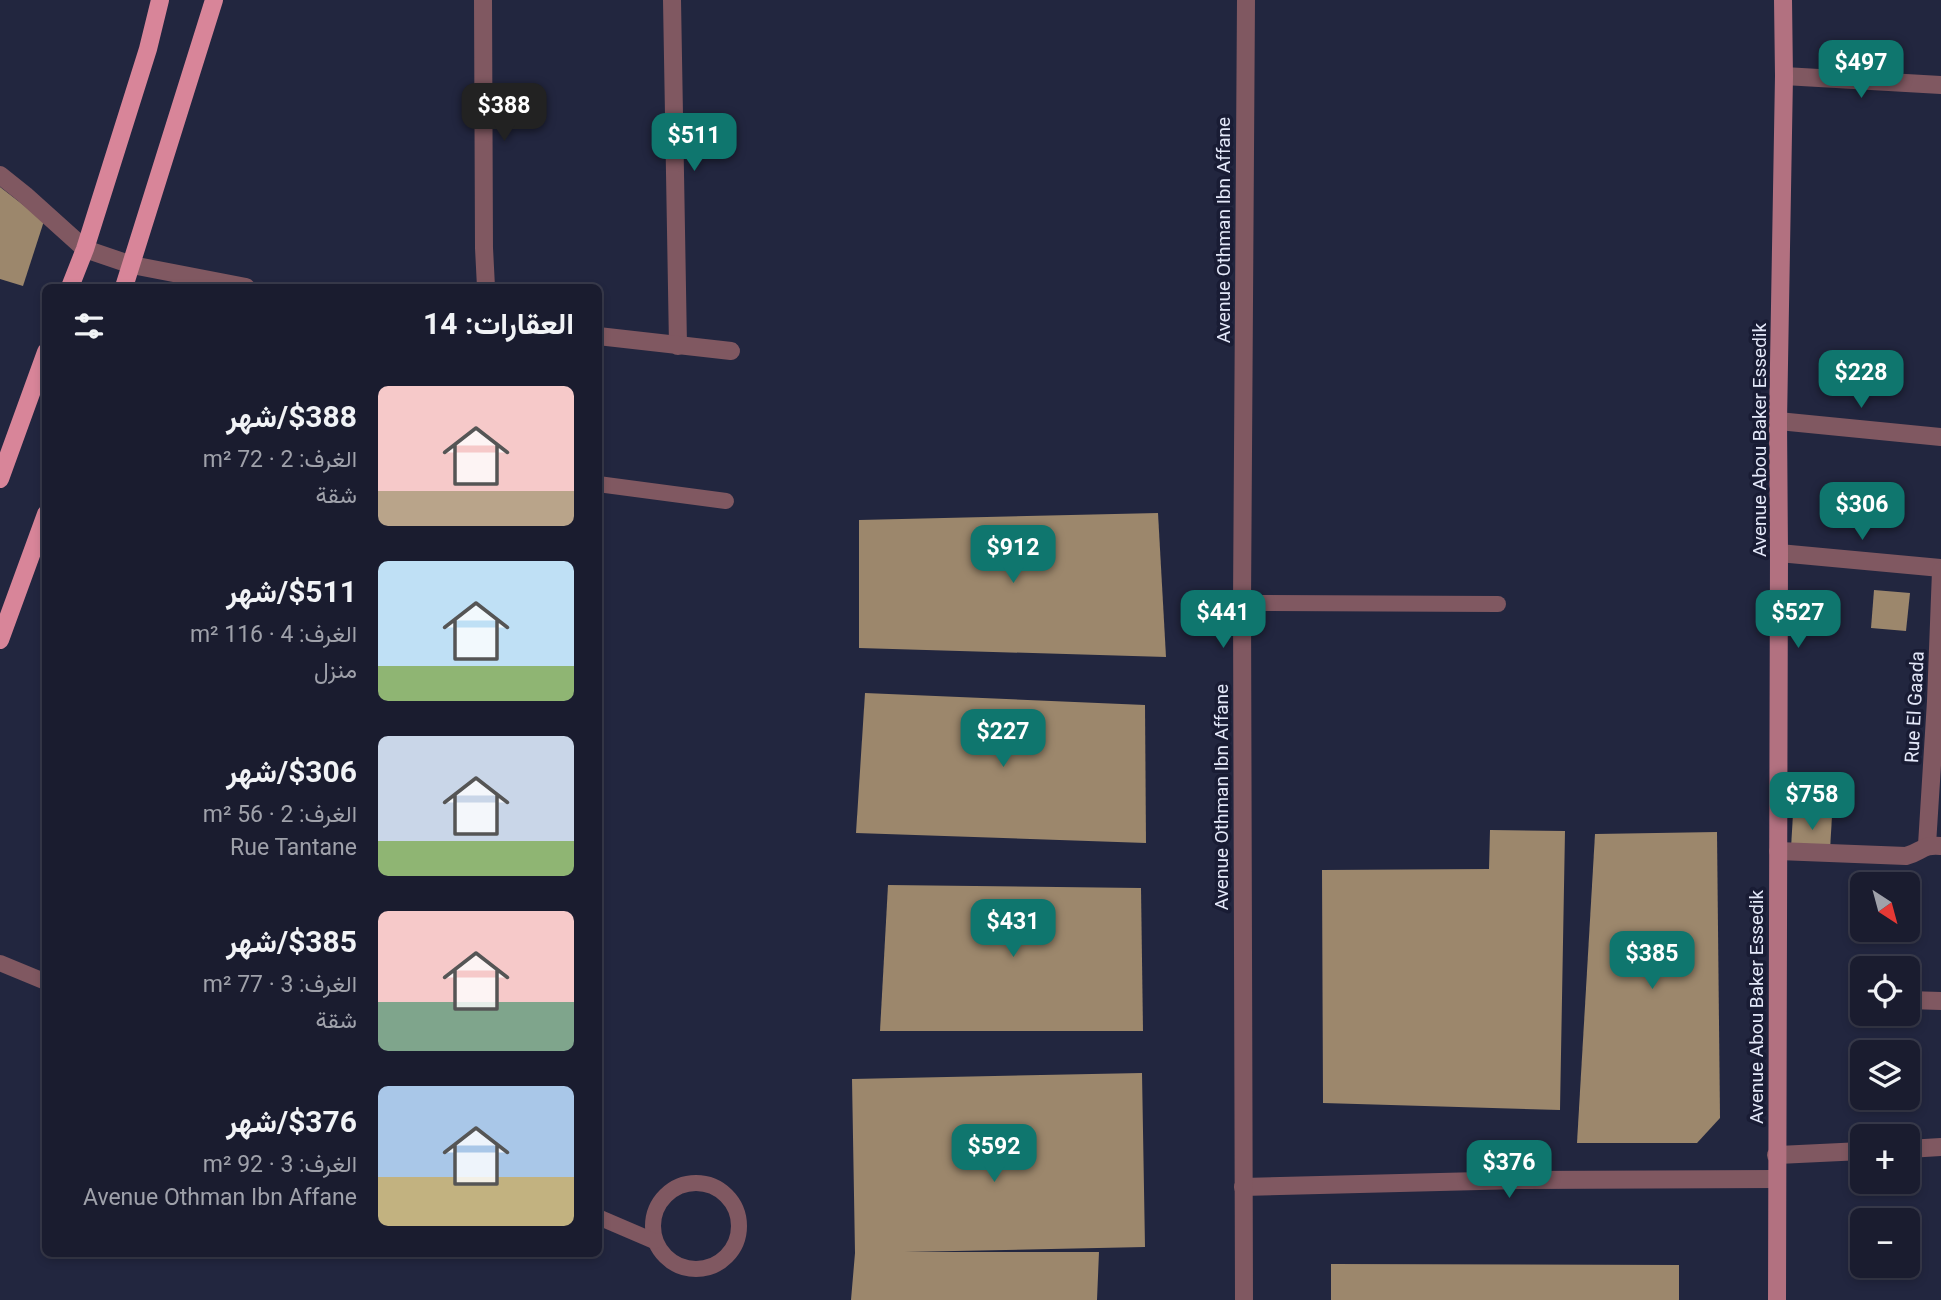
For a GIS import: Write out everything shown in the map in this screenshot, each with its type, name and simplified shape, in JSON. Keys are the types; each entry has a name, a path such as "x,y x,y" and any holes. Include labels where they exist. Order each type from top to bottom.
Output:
{"main road":[{"path":"71,284 85,249 148,48 160,0"},
{"path":"125,284 214,0"},
{"path":"0,480 7,444 42,361"},
{"path":"0,640 42,525"}],"street":[{"path":"483,0 486,284"},
{"path":"672,0 678,346"},
{"name":"Avenue Othman Ibn Affane","path":"1244,1300 1242,603 1246,0"},
{"name":"Avenue Abou Baker Essedik","path":"1777,1300 1778,421 1783,0"},
{"path":"1784,76 1941,85"},
{"path":"0,175 85,249 132,265 230,284"},
{"path":"602,336 731,351"},
{"path":"1778,421 1941,437"},
{"path":"1779,553 1941,570"},
{"name":"Rue El Gaada","path":"1934,845 1941,570"},
{"path":"1778,851 1906,856 1934,845"},
{"path":"1920,1000 1941,1001"},
{"path":"1920,1148 1941,1147"},
{"path":"1776,1155 1850,1152"},
{"path":"1242,1188 1520,1180 1776,1179"}],"lane":[{"path":"602,484 726,500"},
{"path":"1242,603 1498,604"},
{"path":"0,963 42,980"},
{"path":"602,1219 654,1241 668,1260 689,1269 712,1267 730,1254 740,1233 738,1210 724,1191 704,1182 681,1184 662,1197 652,1218 654,1241"}],"building":[{"path":"0,187 44,221 23,286 0,279"},
{"path":"1158,513 1166,657 859,648 859,520"},
{"path":"1874,590 1910,593 1906,631 1871,628"},
{"path":"865,693 1145,705 1146,843 856,833"},
{"path":"1793,814 1832,816 1830,850 1791,848"},
{"path":"1490,830 1565,831 1560,1110 1323,1103 1322,870 1489,869"},
{"path":"1717,832 1720,1118 1697,1143 1577,1143 1595,834"},
{"path":"888,885 1141,888 1143,1031 880,1031"},
{"path":"1142,1073 1145,1247 905,1252 1099,1252 1097,1300 851,1300 855,1253 852,1079"},
{"path":"1331,1264 1679,1265 1679,1300 1331,1300"}]}
